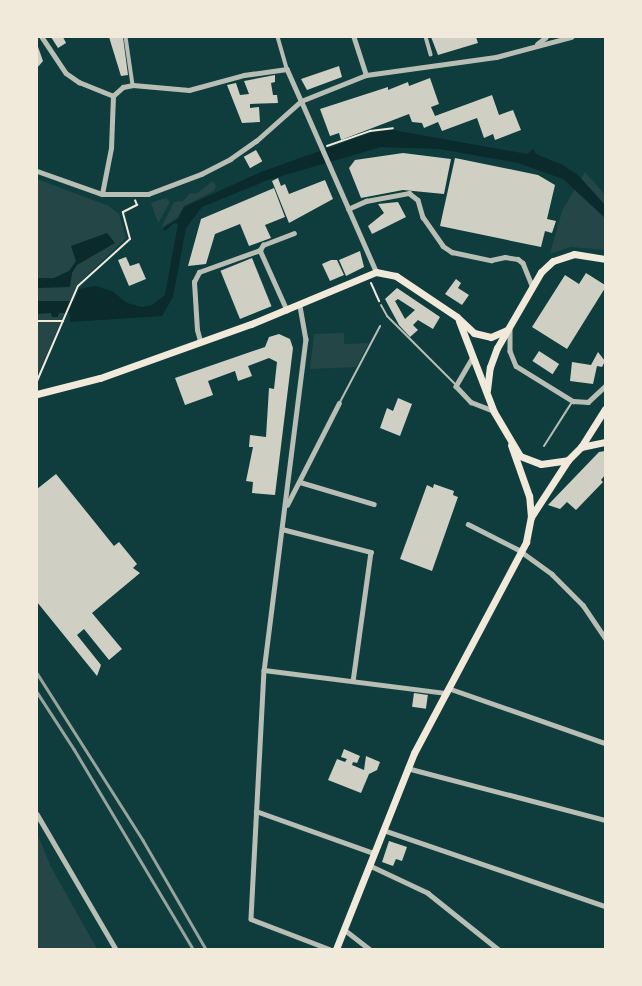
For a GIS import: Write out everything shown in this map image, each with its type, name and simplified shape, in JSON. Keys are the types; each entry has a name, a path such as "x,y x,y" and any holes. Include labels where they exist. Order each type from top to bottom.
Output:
{"highway":[{"path":"487,392 490,367 509,327 532,286 553,261 574,254 605,259"},
{"path":"37,394 100,378 287,311 371,273 396,276 483,337 509,327"},
{"path":"457,317 493,410 525,477 531,517"},
{"path":"336,949 376,854 407,768 522,553 531,517 605,409"},
{"path":"581,447 605,442"},
{"path":"511,445 530,461 541,464 568,460"}],"street":[{"path":"42,37 66,73 79,82 113,96"},
{"path":"125,37 133,85"},
{"path":"278,37 287,69 323,148 371,273"},
{"path":"354,37 366,75"},
{"path":"426,37 431,54"},
{"path":"535,46 546,37"},
{"path":"37,171 102,194 134,196 181,182 230,159 256,141 301,101 366,75 496,57 571,37"},
{"path":"102,194 111,148 113,96 123,87 133,85 189,90 244,75 287,69"},
{"path":"348,209 366,201 409,193 418,200 423,217 443,246 452,252 491,260 511,256 518,259 525,267 532,286"},
{"path":"201,341 197,330 196,275 260,250 263,245 294,233"},
{"path":"260,250 287,311"},
{"path":"300,306 306,339 264,670 251,919 329,949"},
{"path":"509,327 509,351 516,366 573,401 588,402 605,386"},
{"path":"473,357 456,386 471,402 493,410"},
{"path":"285,509 339,403"},
{"path":"300,482 374,504"},
{"path":"468,524 522,553 552,574 583,605 605,638"},
{"path":"282,529 371,552 353,681"},
{"path":"264,670 447,691 605,743"},
{"path":"407,768 605,820"},
{"path":"256,811 376,854"},
{"path":"37,814 116,949"},
{"path":"383,830 605,906"},
{"path":"371,866 428,894 498,949"},
{"path":"345,930 369,949"}],"lane":[{"path":"381,305 387,316 456,386"},
{"path":"339,403 380,326"},
{"path":"544,446 573,401"}],"path":[{"path":"323,148 370,131 393,128"},
{"path":"37,381 78,286 130,239 123,212 137,205 134,196"},
{"path":"371,273 381,305"},
{"path":"37,321 63,321"}],"shaded area":[{"path":"393,130 527,154 533,149 536,154 563,165 578,175 605,205 605,218 563,179 518,163 439,149 381,147 268,180 202,207 186,228 173,297 162,316 70,322 70,313 59,313 58,317 52,317 51,313 37,314 37,301 74,301 79,289 95,286 112,291 127,303 142,307 152,305 165,295 178,224 174,223 165,231 163,228 178,219 184,207 261,172 373,132"},
{"path":"585,172 605,195 605,250 571,247 550,254 562,211"},
{"path":"37,179 109,206 119,214 126,238 77,285 37,376"},
{"path":"213,181 216,186 214,191 184,206 177,218 161,228 174,202 183,201 190,193 196,194"},
{"path":"166,198 170,202 158,223 151,203"},
{"path":"107,233 115,243 77,265 72,273 70,287 37,288 37,278 54,278 69,271 76,261 71,246"},
{"path":"344,333 344,344 369,343 356,367 310,369 314,334"},
{"path":"37,833 51,867 97,949 37,949"}],"building":[{"path":"51,37 63,37 66,43 58,48"},
{"path":"109,37 123,37 128,75 121,76"},
{"path":"431,37 476,37 478,43 438,55"},
{"path":"37,44 43,61 37,68"},
{"path":"339,66 342,77 307,90 301,79"},
{"path":"275,75 275,82 271,83 278,103 250,104 250,108 259,107 260,122 242,123 227,85 236,83 240,95 249,94 244,81"},
{"path":"430,78 439,104 431,107 435,116 492,95 499,115 513,110 521,130 495,140 493,134 484,138 477,118 442,131 438,122 424,128 422,123 412,122 409,114 341,140 339,133 330,136 320,109 388,87 388,90 408,82 409,86"},
{"path":"256,150 262,161 250,168 244,157"},
{"path":"403,153 451,159 444,194 403,190 361,198 349,168 355,160"},
{"path":"455,158 538,175 555,185 547,219 556,221 552,233 545,231 541,247 440,226"},
{"path":"278,178 281,186 285,184 289,194 325,180 333,199 289,223 272,181"},
{"path":"274,188 285,217 265,225 271,238 249,246 240,224 215,234 206,264 188,266 201,219"},
{"path":"398,202 406,217 372,234 368,226 384,213 378,204"},
{"path":"360,251 364,267 346,276 339,260"},
{"path":"126,257 130,266 139,263 146,279 129,286 118,260"},
{"path":"252,258 271,306 240,319 220,271"},
{"path":"337,260 344,275 330,281 322,264"},
{"path":"586,273 605,285 605,288 567,349 532,327 565,275 579,284"},
{"path":"456,279 461,283 458,288 469,295 462,305 445,294"},
{"path":"397,288 440,317 433,329 418,320 413,325 418,330 410,337 399,325 385,299","holes":["398,299 415,310 405,319 395,301"]},
{"path":"279,334 290,339 293,348 275,495 252,493 253,482 246,481 253,447 249,447 250,435 266,437 269,388 274,389 277,362 269,358 248,366 252,376 238,381 235,371 208,381 213,395 185,405 175,378 265,347 269,337"},
{"path":"539,351 559,364 553,374 532,361"},
{"path":"598,352 605,361 602,367 597,366 593,384 570,381 572,362 591,365"},
{"path":"398,398 412,404 400,436 380,428 387,408 393,411"},
{"path":"605,451 605,475 601,480 603,482 576,510 567,502 560,509 548,505 599,452"},
{"path":"56,474 114,546 119,542 137,564 133,568 140,573 92,613 122,649 109,660 84,629 77,635 101,665 97,676 37,602 37,489"},
{"path":"434,484 454,491 453,495 458,497 432,571 400,559 427,485 433,488"},
{"path":"414,693 428,695 426,709 412,707"},
{"path":"344,749 360,756 357,763 353,762 352,765 364,770 366,756 380,762 377,770 369,774 361,793 328,780 337,759 345,762 347,759 341,757"},
{"path":"389,841 407,847 402,861 396,859 393,866 382,862"}],"railway":[{"path":"37,673 143,840 206,949"},
{"path":"37,692 193,949"}]}
